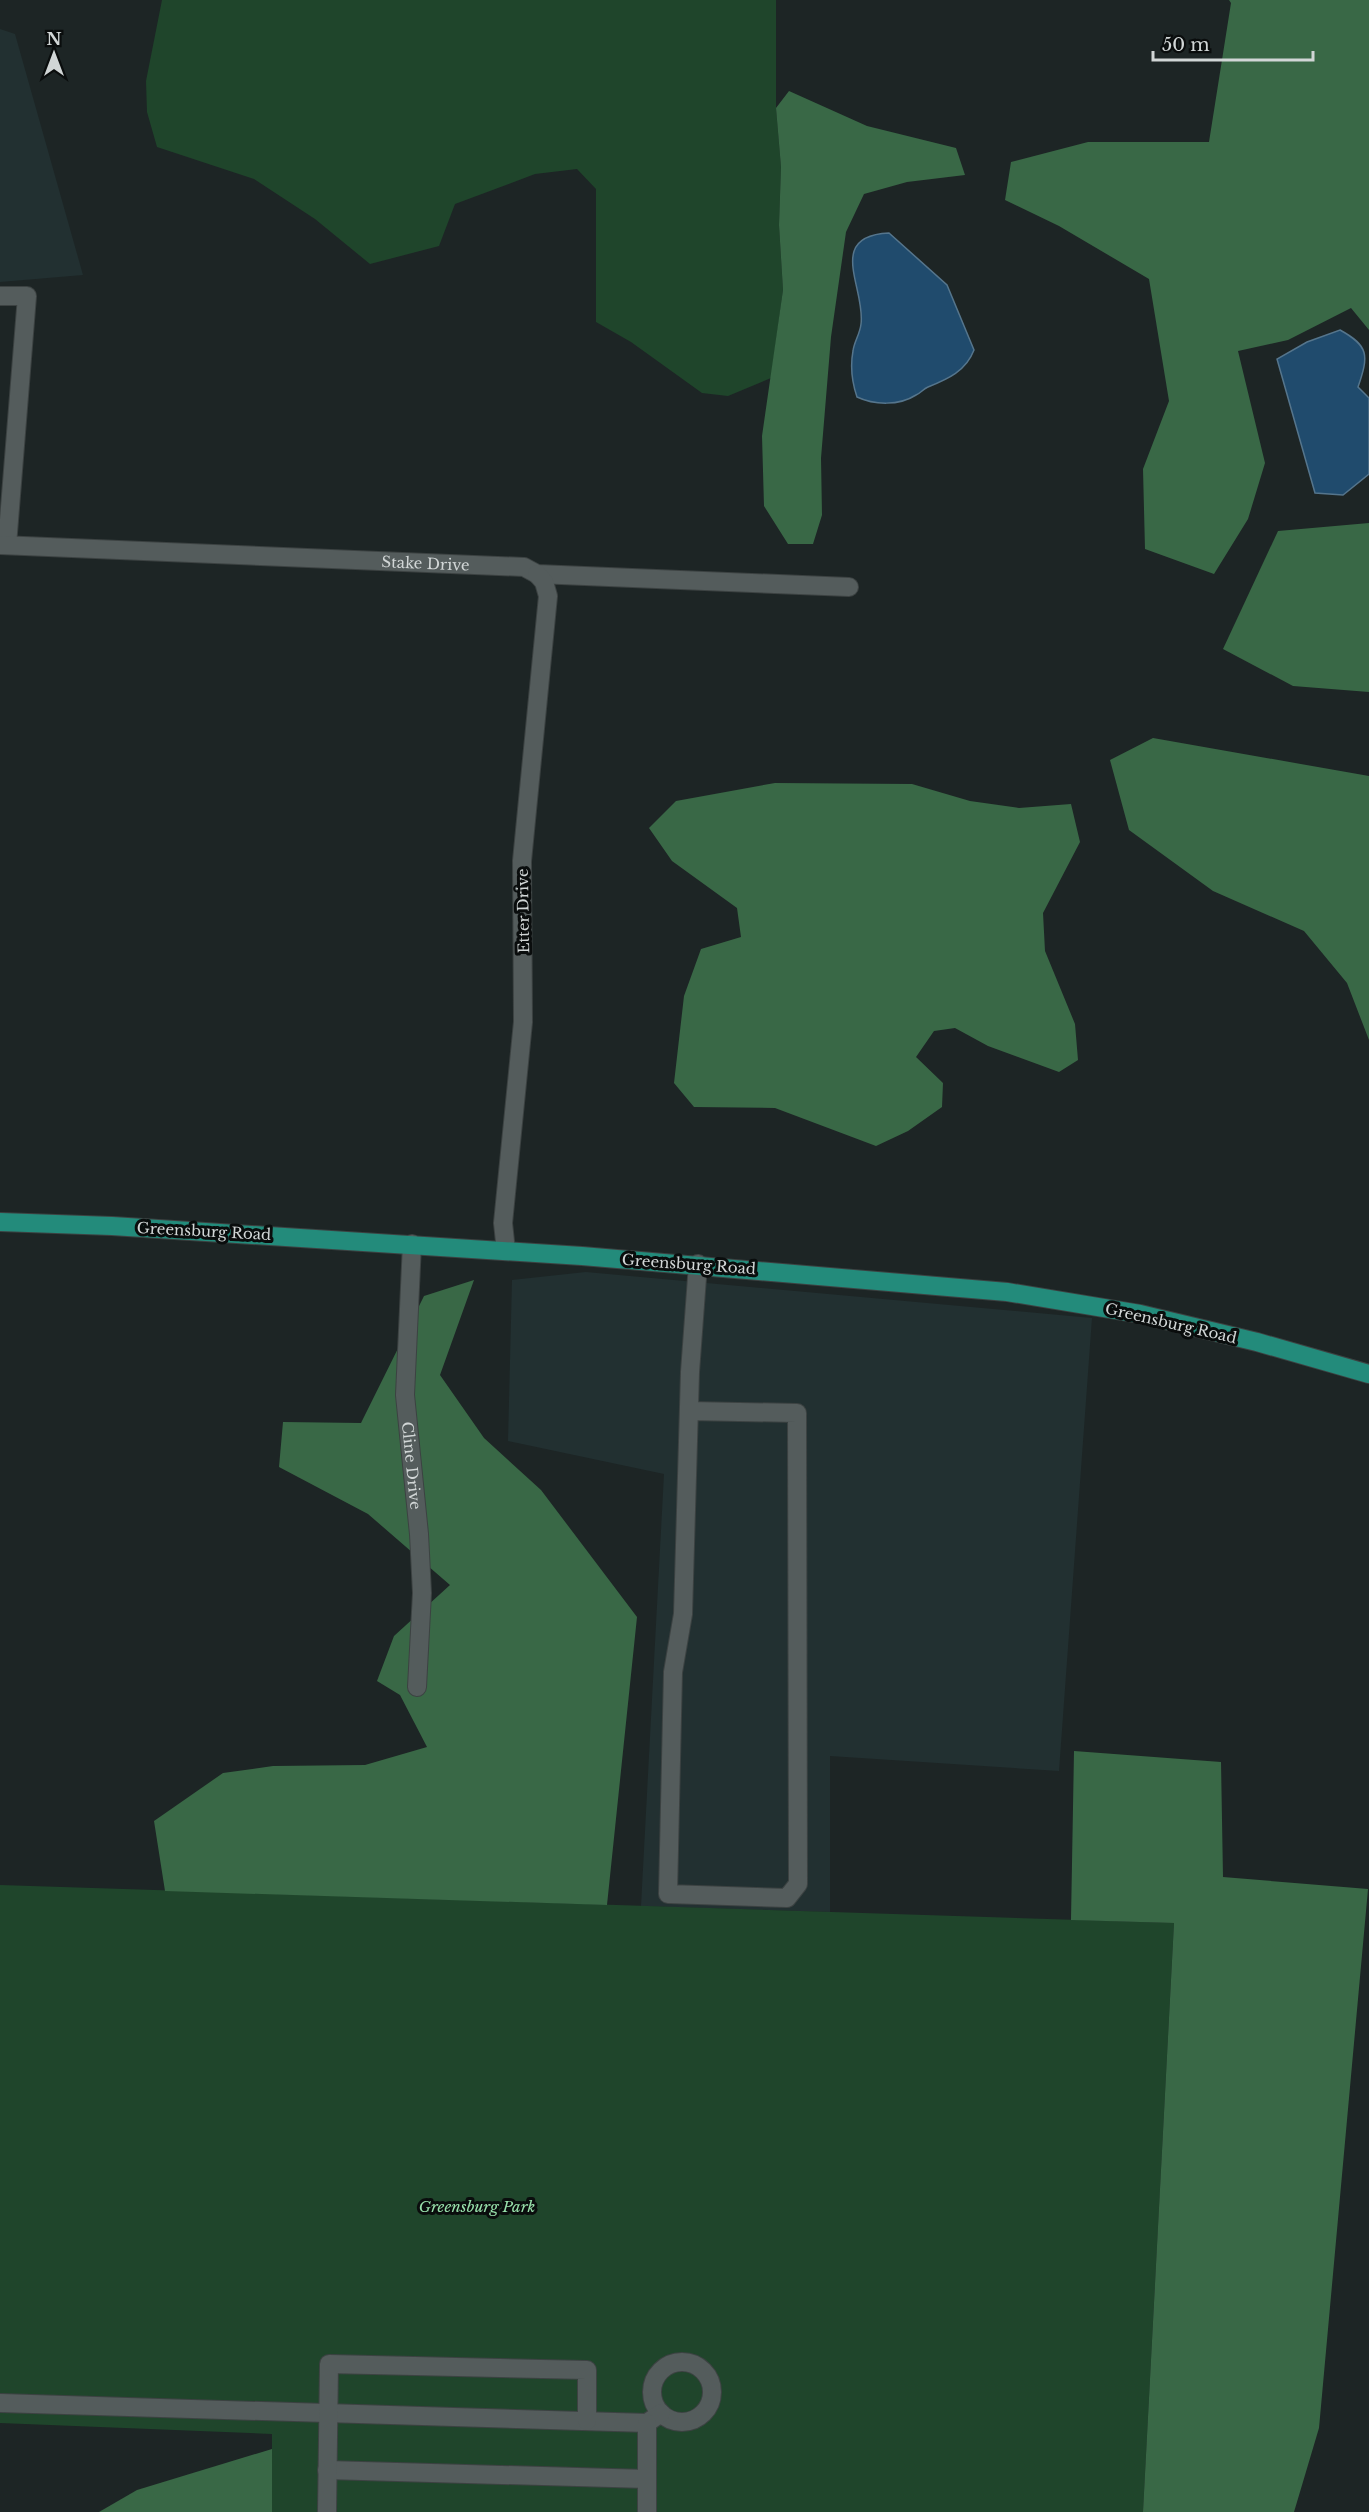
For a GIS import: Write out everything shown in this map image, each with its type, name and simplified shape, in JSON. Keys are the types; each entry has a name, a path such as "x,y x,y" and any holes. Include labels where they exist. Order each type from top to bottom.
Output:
{"main road":[{"name":"Greensburg Road","path":"0,1222 112,1226 411,1244 698,1264 1008,1292 1081,1303 1257,1342 1369,1374"}],"street":[{"path":"0,296 27,296 3,545"},
{"name":"Stake Drive","path":"3,545 524,567 537,574 849,587"},
{"name":"Etter Drive","path":"506,1251 503,1223 523,1022 522,861 548,596 544,582 537,574"},
{"name":"Cline Drive","path":"411,1244 405,1395 419,1533 422,1593 417,1687"},
{"path":"689,1411 797,1413 798,1884 787,1898 668,1894 673,1672 683,1614 689,1411 698,1264"},
{"path":"327,2512 329,2364 587,2370 587,2421"},
{"path":"0,2403 587,2421 654,2418 647,2479 647,2512"},
{"path":"327,2470 647,2479"}],"shaded area":[{"path":"0,29 15,34 83,275 0,282"},
{"path":"586,1272 1092,1318 1059,1771 830,1756 830,1912 641,1906 664,1474 508,1441 512,1280"}],"green space":[{"path":"162,0 776,0 776,108 781,167 779,225 783,290 771,378 728,396 702,393 631,342 596,322 596,189 577,169 535,174 455,204 439,246 370,264 315,219 254,179 157,147 147,112 146,81"},
{"path":"1229,0 1369,0 1369,330 1351,308 1288,340 1238,351 1265,463 1248,519 1214,574 1145,549 1143,469 1169,401 1149,279 1059,226 1005,200 1011,162 1088,142 1209,142 1231,3"},
{"path":"789,91 867,126 956,148 965,175 907,182 864,194 846,232 831,337 821,458 822,515 813,544 788,544 764,506 762,436 783,290 779,225 781,167 776,108"},
{"path":"1369,523 1369,692 1293,686 1223,649 1278,531"},
{"path":"1153,738 1369,776 1369,1040 1347,983 1304,931 1213,891 1129,830 1110,760"},
{"path":"775,783 912,784 970,801 1019,808 1071,804 1080,842 1043,913 1045,951 1075,1024 1078,1060 1059,1072 988,1046 955,1028 934,1031 916,1057 943,1083 942,1107 908,1131 876,1146 775,1108 694,1107 674,1083 684,996 701,949 741,937 737,908 672,861 649,828 676,801"},
{"path":"474,1280 440,1375 484,1438 541,1490 637,1617 607,1905 165,1891 154,1821 223,1773 273,1766 365,1765 427,1747 400,1695 377,1681 394,1636 450,1585 368,1514 279,1467 283,1422 361,1423 424,1296"},
{"path":"1074,1751 1221,1762 1223,1877 1368,1889 1319,2428 1294,2512 1143,2512 1174,1923 1071,1920"},
{"name":"Greensburg Park","path":"0,1885 1174,1923 1143,2512 272,2512 272,2434 0,2423"},
{"path":"272,2449 272,2512 99,2512 137,2490"}],"water":[{"path":"889,233 947,285 974,350 966,364 949,377 909,399 894,403 871,402 857,397 852,369 852,357 861,324 853,254 858,244 870,236"},
{"path":"1340,330 1357,341 1364,352 1364,367 1358,387 1369,398 1369,474 1343,495 1315,493 1277,359 1307,342"}]}
